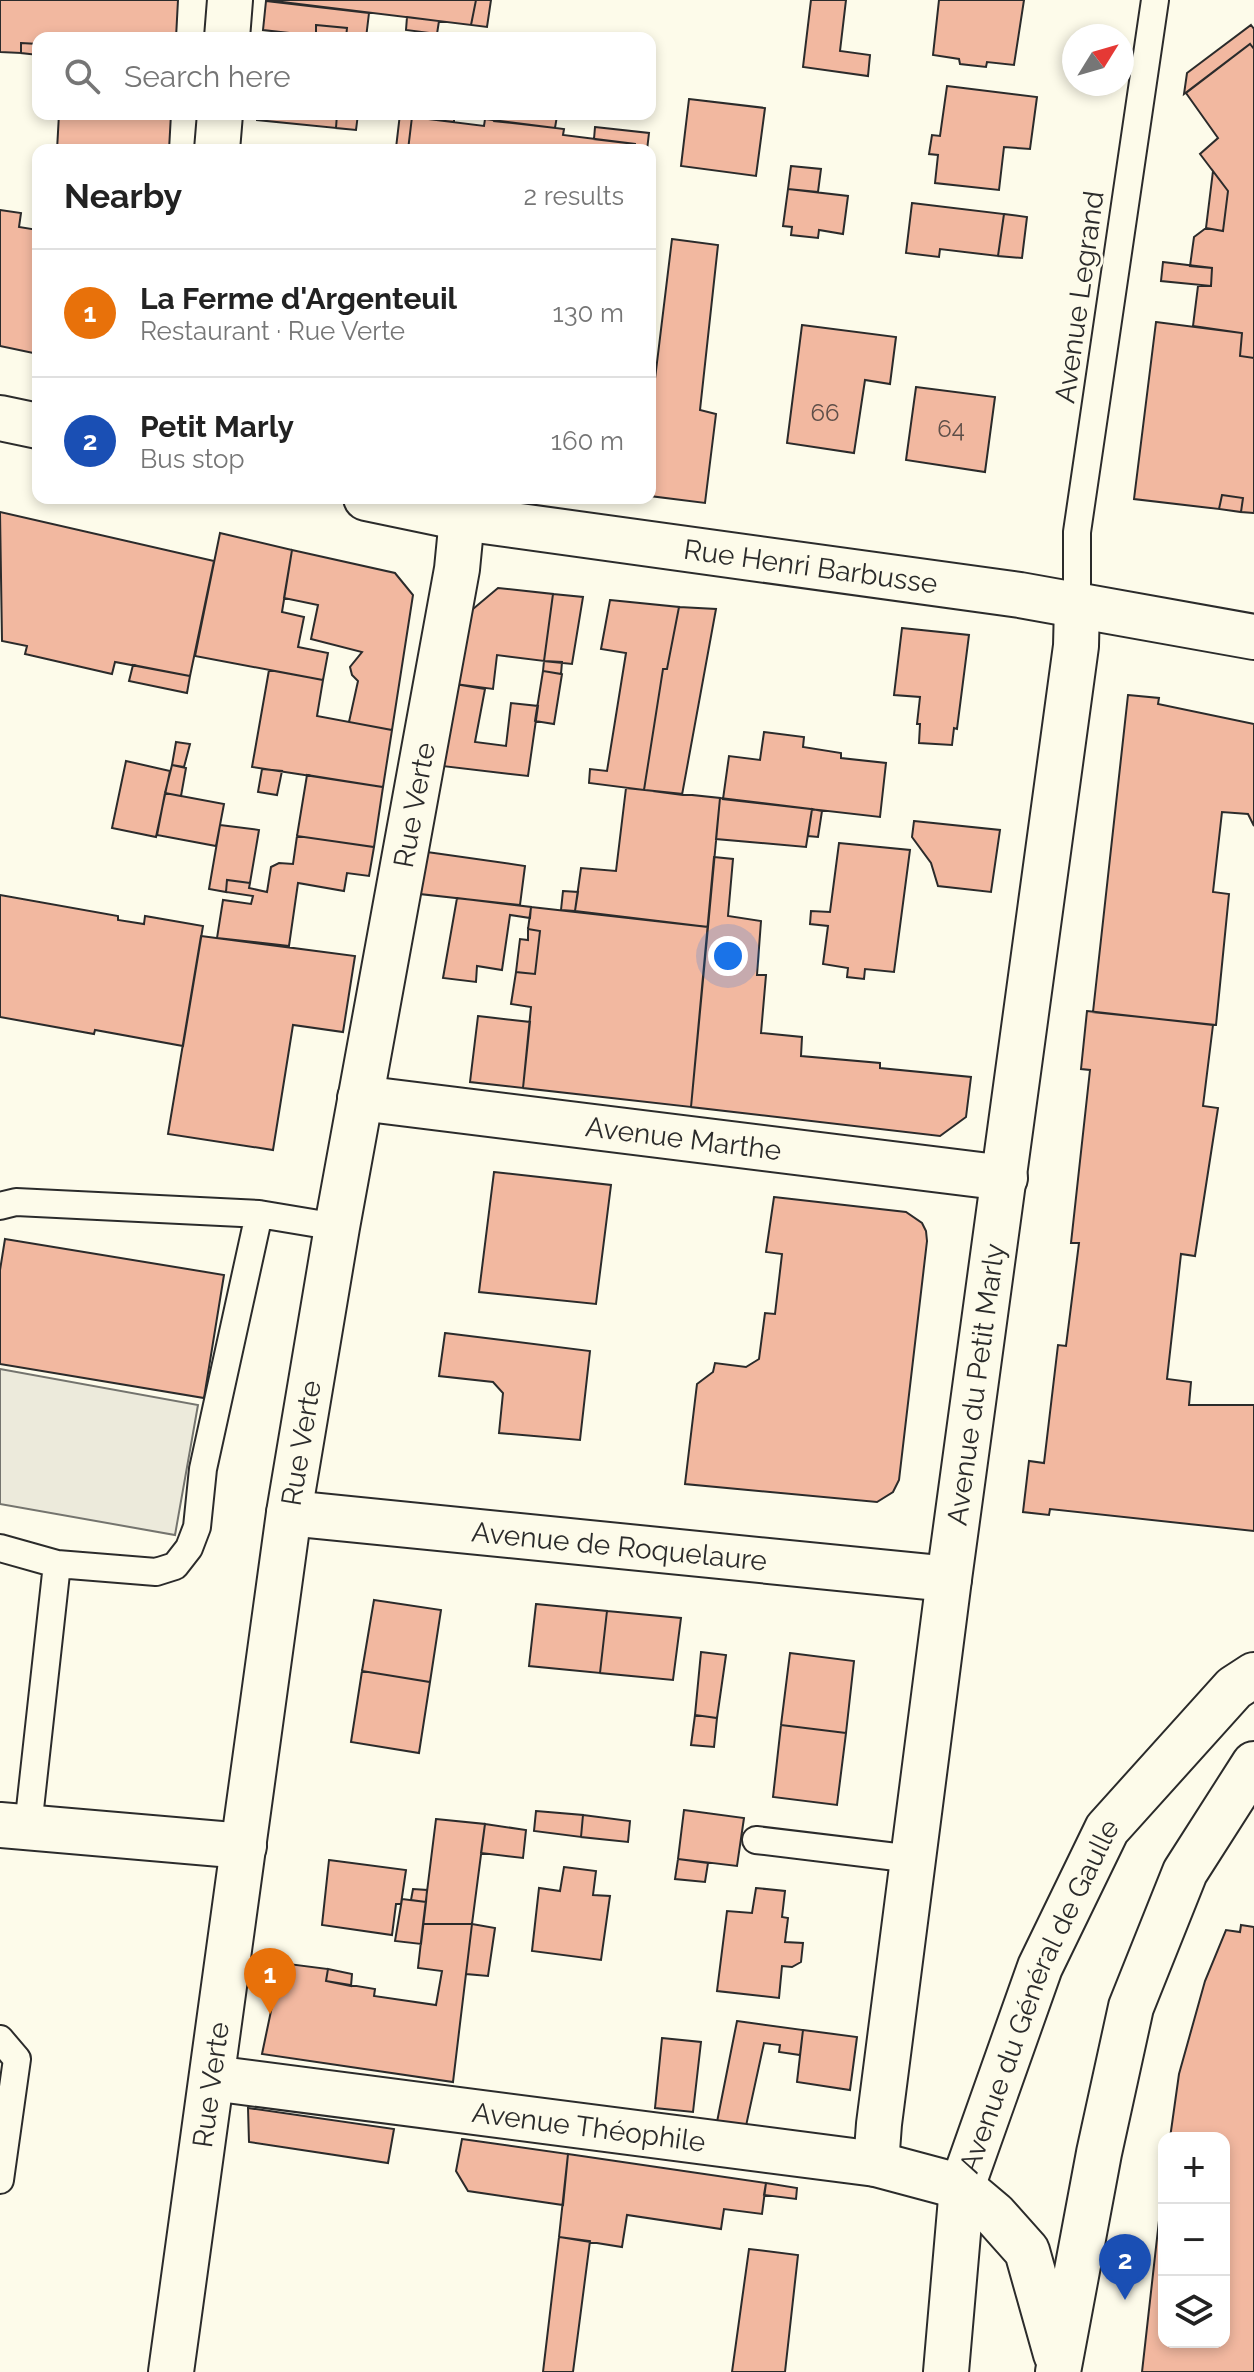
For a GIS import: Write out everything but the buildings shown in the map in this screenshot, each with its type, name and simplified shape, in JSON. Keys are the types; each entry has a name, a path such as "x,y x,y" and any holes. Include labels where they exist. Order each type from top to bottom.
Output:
{"street":[{"path":"227,32 230,0"},
{"path":"218,144 220,120"},
{"path":"0,418 32,425"},
{"name":"Rue Henri Barbusse","path":"395,504 462,518 1077,605 1254,637"},
{"name":"Rue Verte","path":"171,2372 289,1513 337,1227 457,569 462,518"},
{"name":"Avenue du Petit Marly","path":"876,2164 949,1579 1076,646 1077,605"},
{"name":"Avenue Marthe","path":"360,1098 1005,1178"},
{"name":"Avenue de Roquelaure","path":"289,1513 949,1579"},
{"name":"Avenue du Général de Gaulle","path":"946,2372 962,2187 1040,1967 1107,1829 1234,1688 1254,1675"},
{"path":"1058,2368 1099,2153 1131,2007 1185,1872 1254,1764"},
{"path":"14,1826 244,1846"},
{"name":"Avenue Théophile","path":"212,2078 876,2164 962,2187"},
{"path":"962,2187 994,2214 1027,2251 1058,2368"}],"lane":[{"name":"Avenue Legrand","path":"1077,605 1077,532 1155,0"},
{"path":"0,1206 16,1202 259,1214 337,1227"},
{"path":"0,1548 57,1564 156,1572 175,1566 189,1548 197,1527 203,1469 259,1214"},
{"path":"14,1826 57,1564"},
{"path":"756,1840 913,1859"},
{"path":"0,2039 17,2059 0,2180"}],"shaded area":[{"path":"0,1369 198,1405 175,1535 0,1504"}],"place":[{"name":"La Ferme d'Argenteuil","path":"270,2014"},
{"name":"Petit Marly","path":"1125,2300"}]}
